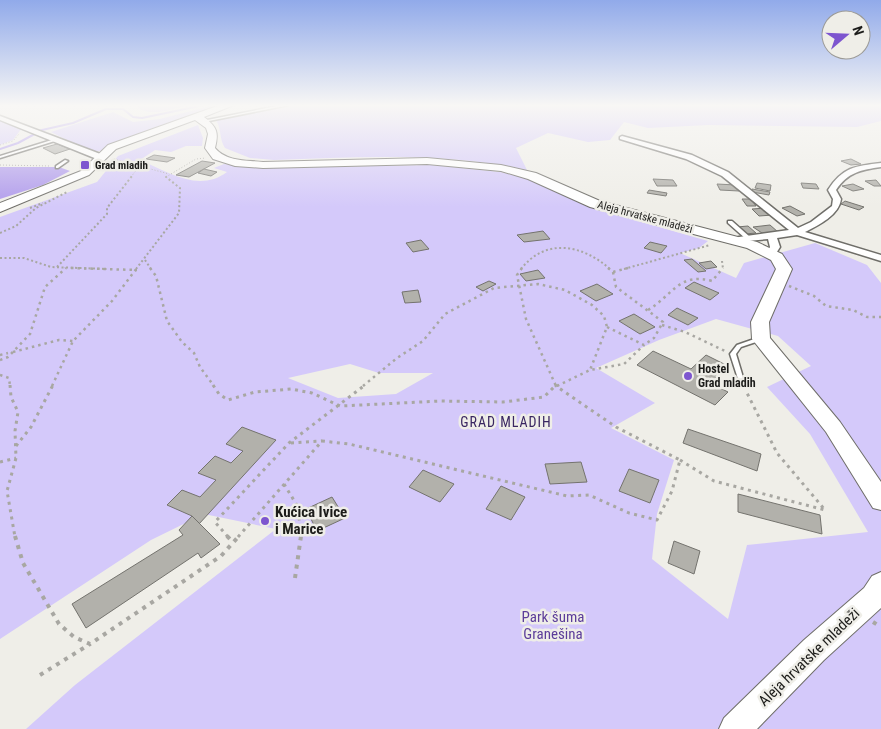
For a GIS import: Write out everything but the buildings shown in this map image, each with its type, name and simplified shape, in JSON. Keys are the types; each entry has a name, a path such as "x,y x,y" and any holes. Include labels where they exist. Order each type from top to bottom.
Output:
{"main road":[{"path":"0,208 80,176 104,158"}],"street":[{"path":"56,140 104,158 107,150 131,139"},
{"path":"211,139 210,148 217,157"},
{"path":"626,139 689,157 725,174 797,232 881,258"},
{"name":"Aleja hrvatske mladeži","path":"217,157 235,163 263,165 428,161 501,168 532,176 595,204 641,218 744,239 772,253"},
{"path":"744,239 797,232 814,224 836,207 837,200 832,190 841,176 851,169 881,165"},
{"path":"772,236 775,247 772,253 781,260 784,269 760,322 761,339 833,427 881,501"},
{"name":"Aleja hrvatske mladeži","path":"735,729 814,650 874,596 881,584"}],"lane":[{"path":"0,157 56,140"},
{"path":"57,167 66,161"},
{"path":"730,222 744,239"},
{"path":"742,384 733,354 739,346 761,339"}],"path":[{"path":"0,145 15,139"},
{"path":"15,447 31,427 48,398 58,368 72,341 112,301 138,270 180,213 180,188 166,177 196,159 217,157"},
{"path":"104,158 140,165 170,175"},
{"path":"0,165 56,166 66,161"},
{"path":"56,268 107,214 107,208 140,165"},
{"path":"0,233 16,226 36,208 70,191"},
{"path":"613,272 719,242 744,239"},
{"path":"145,260 156,276 167,322 182,342 194,353 200,366 223,398 236,399 255,392 291,389 312,393 340,406 447,401 524,401 544,397 556,386 590,370 624,364 654,338 663,322 616,286 613,272 582,250 543,252 525,262 517,275 526,327 556,386 616,427 714,480 825,510 777,453 742,384"},
{"path":"0,258 24,258 56,268 138,270"},
{"path":"648,310 659,305 687,277 699,276 712,281 723,269 722,261"},
{"path":"0,360 8,357 30,334 45,287 66,268"},
{"path":"778,283 808,293 826,306 853,310 868,317 881,317"},
{"path":"233,542 215,522 289,443 340,406 397,358 423,341 446,314 494,288 538,284 565,290 592,305 604,316 607,327 590,370"},
{"path":"662,325 685,332 733,354"},
{"path":"607,327 644,345"},
{"path":"0,355 59,340 72,341"},
{"path":"0,375 9,378 11,397 18,412 16,458 7,491 10,522 23,562 59,624 74,638 90,644"},
{"path":"289,443 322,441 349,444 567,496 590,495 629,512 658,520 677,478 680,460"},
{"path":"40,675 90,644 221,556 322,441"},
{"path":"0,462 16,458"},
{"path":"284,484 301,514 303,528 295,578"}],"green space":[{"path":"0,139 14,139 13,140 0,145"},
{"path":"65,139 128,139 100,151 89,151"},
{"name":"Park šuma Granešina","path":"162,139 203,139 202,146 186,146 171,152 155,150 140,160 172,175 195,181 206,181 227,172 214,168 224,164 264,168 432,165 500,172 528,178 610,213 708,241 699,248 680,253 736,278 744,263 815,243 867,265 881,283 881,729 26,729 75,685 276,529 204,514 151,540 0,639 0,217 97,182 118,156","holes":["716,319 778,336 811,366 767,387 810,434 868,532 747,545 728,619 652,559 657,514 674,460 611,428 655,403 596,368 659,340","350,364 379,373 433,373 396,394 338,398 288,378"]},
{"path":"221,139 535,139 516,148 527,170 496,164 433,158 370,157 274,160 250,158 225,148"},
{"path":"575,139 611,139 610,140 588,142"}],"shaded area":[{"path":"0,167 59,167 70,171 43,185 0,199"}],"waterway":[{"path":"0,149 25,139"}],"place":[{"name":"Grad mladih","path":"85,165"},
{"name":"Hostel Grad mladih","path":"688,376"},
{"name":"Kućica Ivice i Marice","path":"265,521"}],"district":[{"name":"GRAD MLADIH","path":"506,422"}]}
